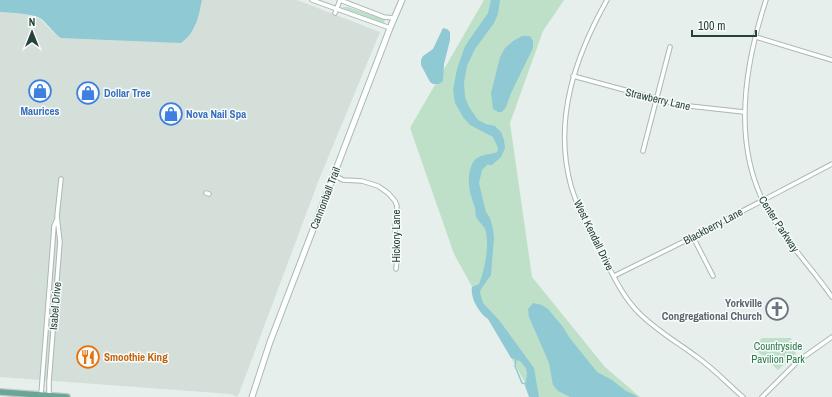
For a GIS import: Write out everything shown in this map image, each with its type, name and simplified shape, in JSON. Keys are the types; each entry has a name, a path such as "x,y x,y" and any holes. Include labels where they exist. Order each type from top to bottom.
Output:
{"main road":[{"name":"Cannonball Trail","path":"252,397 270,342 402,0"},
{"path":"0,392 67,397"}],"street":[{"path":"312,0 336,11 390,28"},
{"path":"336,11 340,0 384,16 394,18"},
{"name":"West Kendall Drive","path":"607,0 584,45 568,94 564,124 564,138 567,168 576,202 592,236 614,276 627,298 638,312 666,337 698,357 743,397"},
{"name":"Center Parkway","path":"766,0 756,37 746,89 744,112 747,151 751,171 756,188 762,200 786,238 832,297"},
{"path":"756,37 832,60"},
{"path":"643,150 670,47"},
{"name":"Strawberry Lane","path":"573,76 684,106 744,112"},
{"name":"Blackberry Lane","path":"614,276 693,237 832,164"},
{"name":"Hickory Lane","path":"334,175 343,180 362,181 378,186 388,193 395,201 397,210 396,230 398,247 396,269"},
{"name":"Isabel Drive","path":"49,395 60,242 58,216 61,179"},
{"name":"Isabel Drive","path":"41,395 54,226 58,216"},
{"path":"693,237 713,276"},
{"path":"762,397 798,361 832,338"}],"shaded area":[{"path":"202,0 297,0 380,32 318,182 237,397 231,394 0,377 0,12 24,14 39,18 55,34 181,43 195,28"}],"green space":[{"path":"484,0 564,0 543,31 510,123 532,277 605,367 640,397 533,397 454,254 410,128"},
{"path":"341,7 348,7 384,19 385,21 383,23"},
{"name":"Countryside Pavilion Park","path":"762,338 791,338 796,354 778,370 754,348"}],"water":[{"path":"0,0 202,0 194,29 181,43 61,38 38,17 0,12"},
{"path":"491,0 500,0 498,14 494,23 475,49 467,66 464,82 465,97 469,107 478,120 495,126 501,132 505,148 501,157 492,165 487,165 482,170 479,183 486,212 490,218 493,229 494,238 491,275 481,289 480,293 483,303 499,320 534,368 539,397 529,397 525,386 527,374 526,368 520,361 511,358 488,319 481,313 472,296 472,287 479,284 485,265 487,238 483,226 476,216 470,190 469,175 472,165 476,159 497,152 498,148 493,137 470,125 463,117 455,103 453,90 457,69 465,46 488,13"},
{"path":"443,28 450,32 450,40 444,64 443,81 439,84 433,84 430,82 421,65 421,60 423,56 433,49"},
{"path":"522,36 530,36 533,41 533,48 511,93 506,107 502,112 498,112 493,109 491,93 500,57 505,48"},
{"path":"533,303 542,305 548,309 597,372 638,397 570,397 558,391 553,385 549,363 529,317 528,309"}],"waterway":[{"path":"516,359 515,366 522,383 526,384"}],"place":[{"name":"Maurices","path":"40,91"},
{"name":"Dollar Tree","path":"88,93"},
{"name":"Nova Nail Spa","path":"171,114"},
{"name":"Yorkville Congregational Church","path":"777,309"},
{"name":"Smoothie King","path":"88,357"}]}
